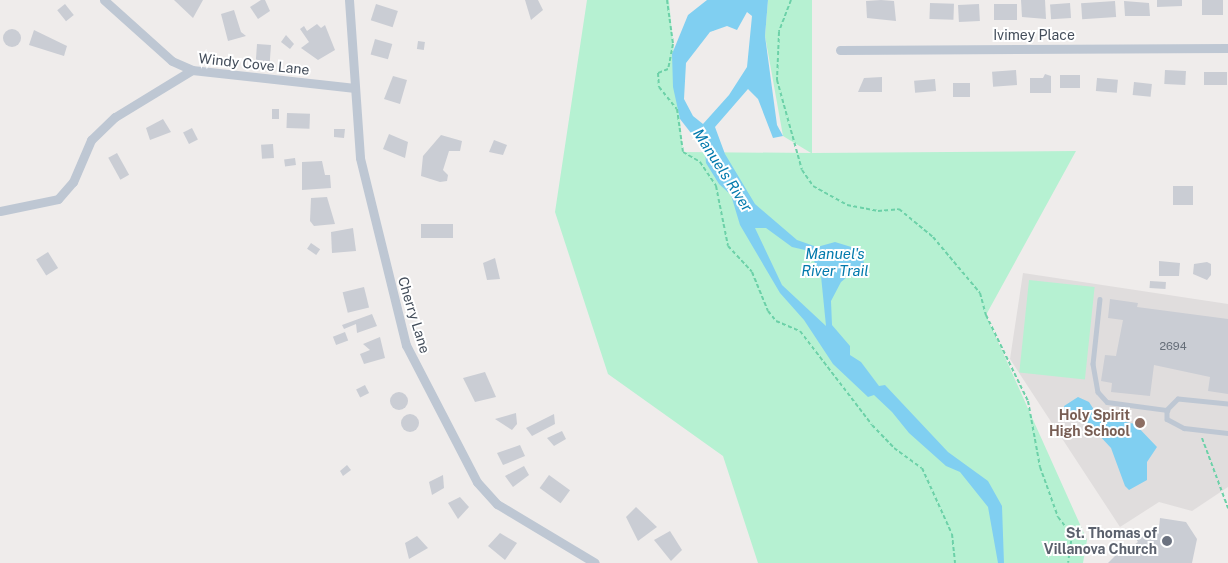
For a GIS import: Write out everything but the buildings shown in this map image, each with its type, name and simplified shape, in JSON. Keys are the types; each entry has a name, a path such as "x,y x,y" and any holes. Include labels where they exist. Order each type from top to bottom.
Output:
{"street":[{"path":"104,0 172,61 192,70"},
{"name":"Cherry Lane","path":"351,2 360,158 381,252 406,345 461,456 497,504 595,563"},
{"name":"Ivimey Place","path":"840,50 1228,48"},
{"name":"Windy Cove Lane","path":"0,211 58,199 73,182 91,140 115,117 192,70 355,88"}],"lane":[{"path":"1100,299 1093,364 1098,392 1107,402 1167,410"},
{"path":"1228,404 1188,398 1178,400 1167,410 1167,419 1173,424 1200,430 1228,433"}],"path":[{"path":"667,0 673,44 668,69 658,73 659,87 677,109 683,152 700,162 716,186 728,246 752,272 768,311 776,321 800,331 872,425 894,448 922,468 952,534 955,563"},
{"path":"791,0 779,32 777,80 802,170 813,186 847,206 878,211 899,209 933,237 980,293 986,315 1028,400 1040,467 1058,517 1072,535 1068,563"},
{"path":"1200,430 1228,508"}],"shaded area":[{"name":"Holy Spirit High School","path":"1023,273 1228,304 1228,487 1192,511 1159,502 1120,527 1010,359"}],"green space":[{"path":"587,0 669,0 683,152 811,153 783,136 765,36 768,0 812,0 812,153 1076,151 986,315 1087,540 1083,563 758,563 723,456 608,374 555,212"},
{"path":"1029,280 1095,287 1085,379 1019,372"}],"water":[{"name":"Manuel's River Trail","path":"707,0 768,0 765,36 777,125 783,136 773,138 758,99 748,89 715,127 725,154 755,204 797,240 817,247 835,242 861,250 864,263 841,282 831,301 832,325 850,346 850,355 861,362 879,386 885,385 948,452 988,481 1002,506 1004,563 998,563 988,507 960,472 946,466 909,433 892,412 874,395 868,397 833,364 804,320 780,293 740,225 731,195 719,184 706,163 705,151 680,119 673,87 672,54 688,15","holes":["747,12 752,16 747,67 729,95 703,124 693,116 684,99 686,63 710,32 727,26 737,30","755,228 766,228 792,247 805,250 814,261 821,276 826,326 782,285"]},
{"path":"1078,397 1089,402 1098,416 1135,424 1157,447 1147,462 1147,480 1129,490 1125,486 1111,448 1085,420 1065,412 1064,406"}],"place":[{"name":"Holy Spirit High School","path":"1140,423"},
{"name":"St. Thomas of Villanova Church","path":"1167,541"}],"water label":[{"name":"Manuels River","path":"723,170"}]}
